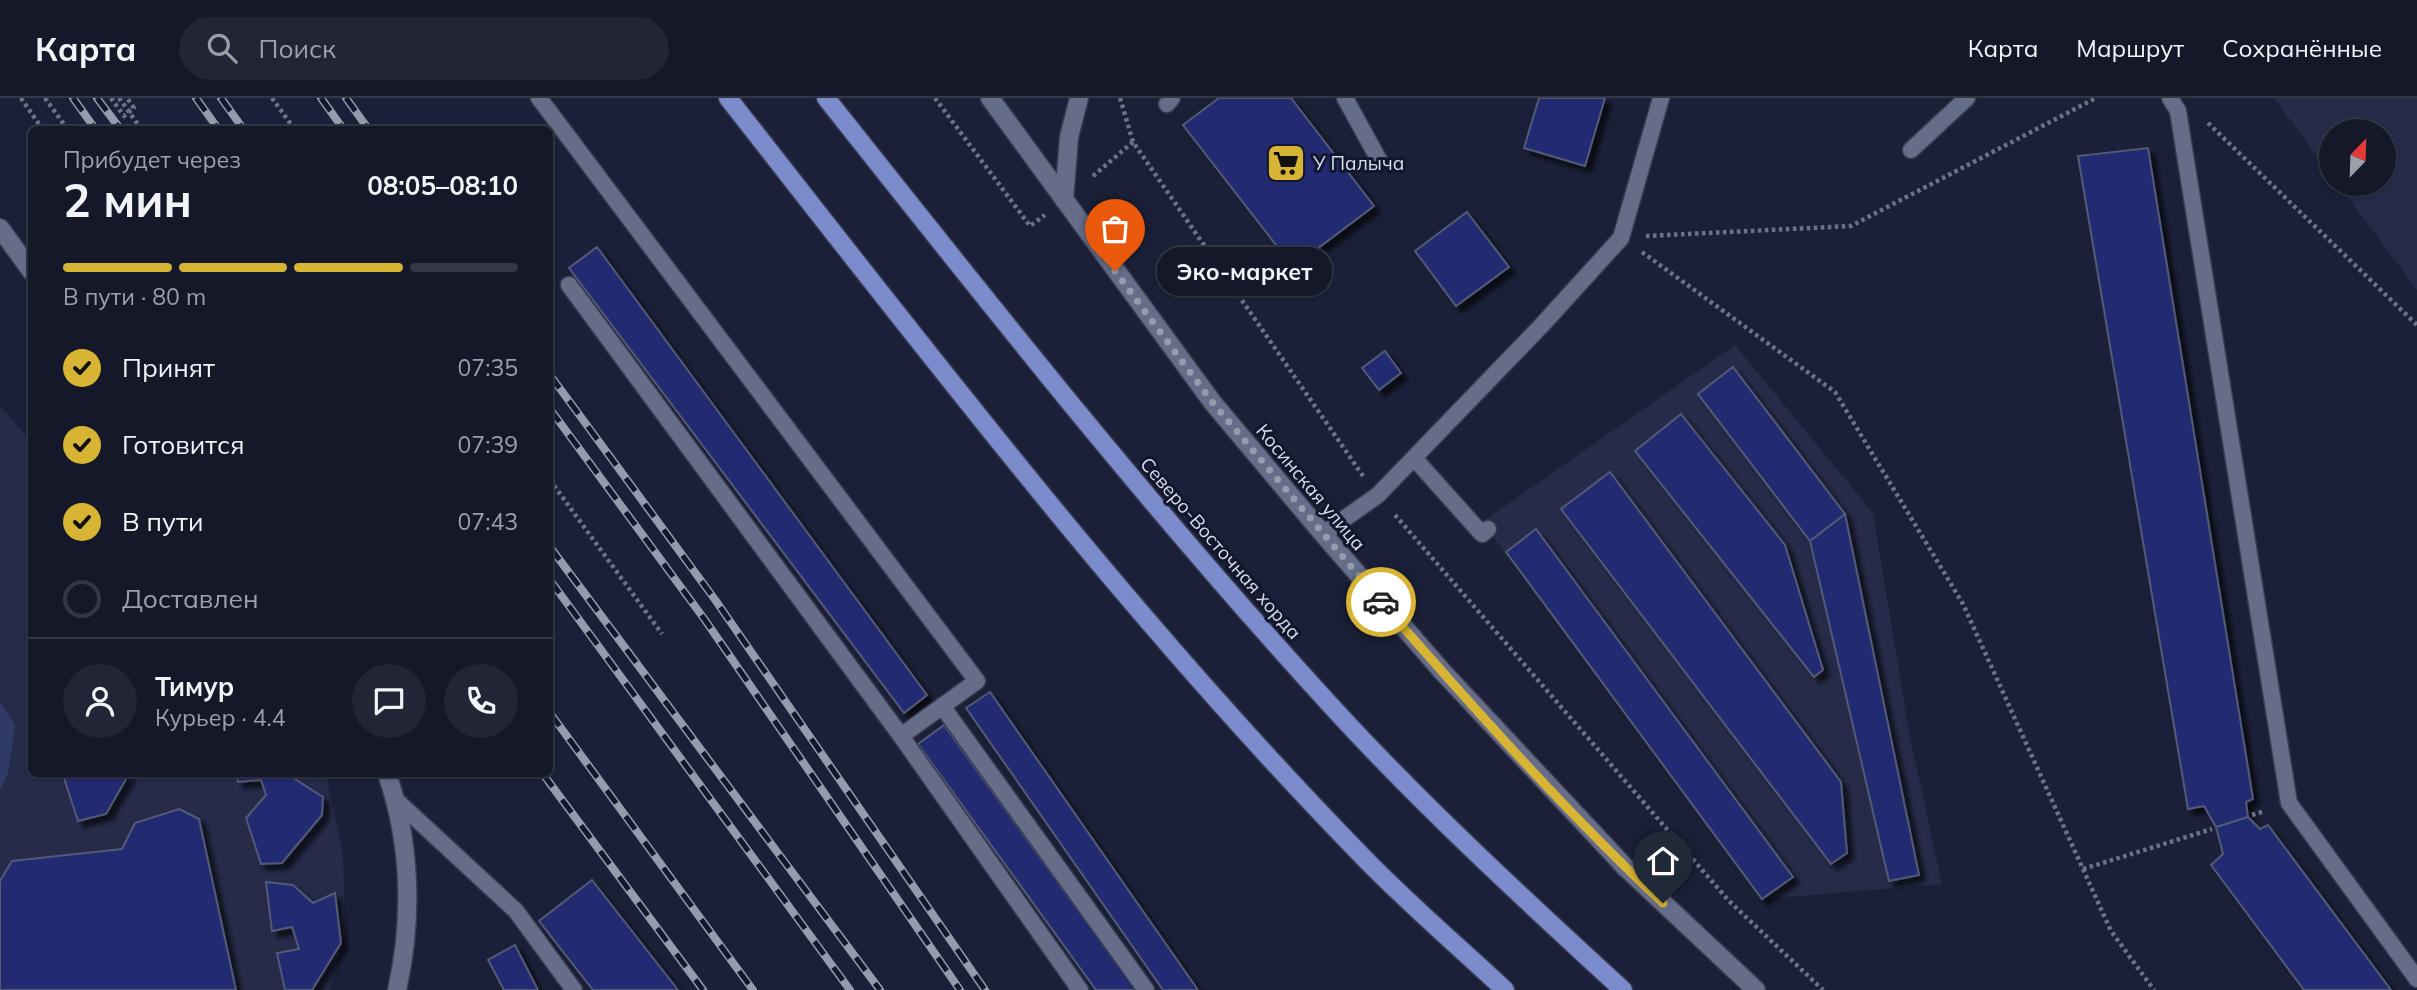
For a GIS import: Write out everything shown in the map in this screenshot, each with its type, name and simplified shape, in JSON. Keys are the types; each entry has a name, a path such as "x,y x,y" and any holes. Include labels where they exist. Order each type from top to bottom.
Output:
{"main road":[{"path":"728,98 1023,470 1221,704 1367,861 1505,990"},
{"name":"Северо-Восточная хорда","path":"826,98 1169,524 1336,711 1480,858 1623,990"}],"street":[{"name":"Косинская улица","path":"990,98 1213,403 1323,534 1441,670 1626,868 1756,990"},
{"path":"1064,200 1069,137 1079,98"},
{"path":"0,228 28,266"},
{"path":"388,777 396,800 405,856 408,916 397,990"}],"lane":[{"path":"539,98 977,681 901,736"},
{"path":"1345,98 1379,160"},
{"path":"1323,534 1378,495 1621,238 1661,98"},
{"path":"1911,150 1966,98"},
{"path":"2169,98 2178,111 2289,803 2417,979"},
{"path":"569,285 901,736 1080,990"},
{"path":"1414,458 1482,534 1488,529"},
{"path":"942,706 1146,990"},
{"path":"396,800 516,911 574,990"}],"path":[{"path":"21,98 40,126"},
{"path":"45,98 65,126"},
{"path":"111,98 124,116 134,108 127,98"},
{"path":"118,98 139,126"},
{"path":"272,98 292,126"},
{"path":"1621,238 1850,226 2096,98"},
{"path":"1121,99 1133,142 1378,495 1729,901 1823,990"},
{"path":"2201,117 2417,325"},
{"path":"1621,238 1835,392 1963,604 2111,931 2154,990"},
{"path":"553,484 662,634"},
{"path":"2082,869 2212,829"}],"shaded area":[{"path":"2274,98 2417,98 2417,290 2347,196 2396,196 2396,119 2319,119 2319,159"},
{"path":"1735,345 1873,513 1909,732 1942,884 1762,899 1482,522"},
{"path":"0,405 28,438 28,777 327,777 343,855 345,930 330,990 0,990"},
{"path":"0,702 15,725 8,774 0,789"}],"building":[{"path":"1219,98 1291,98 1374,206 1293,267 1183,125"},
{"path":"1539,98 1605,98 1585,166 1524,148"},
{"path":"2148,148 2253,799 2246,802 2248,817 2216,827 2204,806 2188,809 2078,156"},
{"path":"1467,212 1509,267 1456,306 1415,251"},
{"path":"597,247 927,695 904,713 569,268"},
{"path":"1385,351 1401,373 1379,390 1362,368"},
{"path":"1733,367 1845,514 1810,541 1698,394"},
{"path":"1681,414 1785,545 1823,670 1814,677 1635,451"},
{"path":"1610,472 1841,782 1847,853 1831,864 1561,509"},
{"path":"1845,514 1919,875 1889,881 1810,541"},
{"path":"1536,529 1793,877 1762,899 1506,552"},
{"path":"990,692 1198,990 1163,990 966,708"},
{"path":"944,725 1136,990 1096,990 918,744"},
{"path":"127,777 106,814 78,821 64,778"},
{"path":"237,777 292,777 323,797 322,815 282,863 261,864 246,818 266,795 261,780 238,782"},
{"path":"179,809 199,819 236,990 0,990 0,881 12,861 122,849 135,823"},
{"path":"2248,817 2260,829 2268,825 2391,990 2304,990 2211,865 2223,854 2216,827"},
{"path":"592,880 678,990 593,990 539,921"},
{"path":"266,882 293,885 313,903 335,893 341,943 312,990 285,990 277,953 299,949 292,927 272,931"},
{"path":"515,945 538,990 504,990 488,960"}],"railway":[{"path":"73,98 93,126"},
{"path":"97,98 118,126"},
{"path":"196,98 216,126"},
{"path":"221,98 241,126"},
{"path":"321,98 341,126"},
{"path":"346,98 366,126"},
{"path":"553,379 716,601 985,990"},
{"path":"553,413 705,620 960,990"},
{"path":"553,551 880,990"},
{"path":"553,584 850,990"},
{"path":"553,717 753,990"},
{"path":"545,777 703,990"}],"way so far":[{"path":"1115,271 1213,403 1381,602"}],"place":[{"name":"У Палыча","path":"1286,163"},
{"name":"Эко-маркет","path":"1115,271"}],"route":[{"path":"1381,602 1626,868 1663,903"}]}
